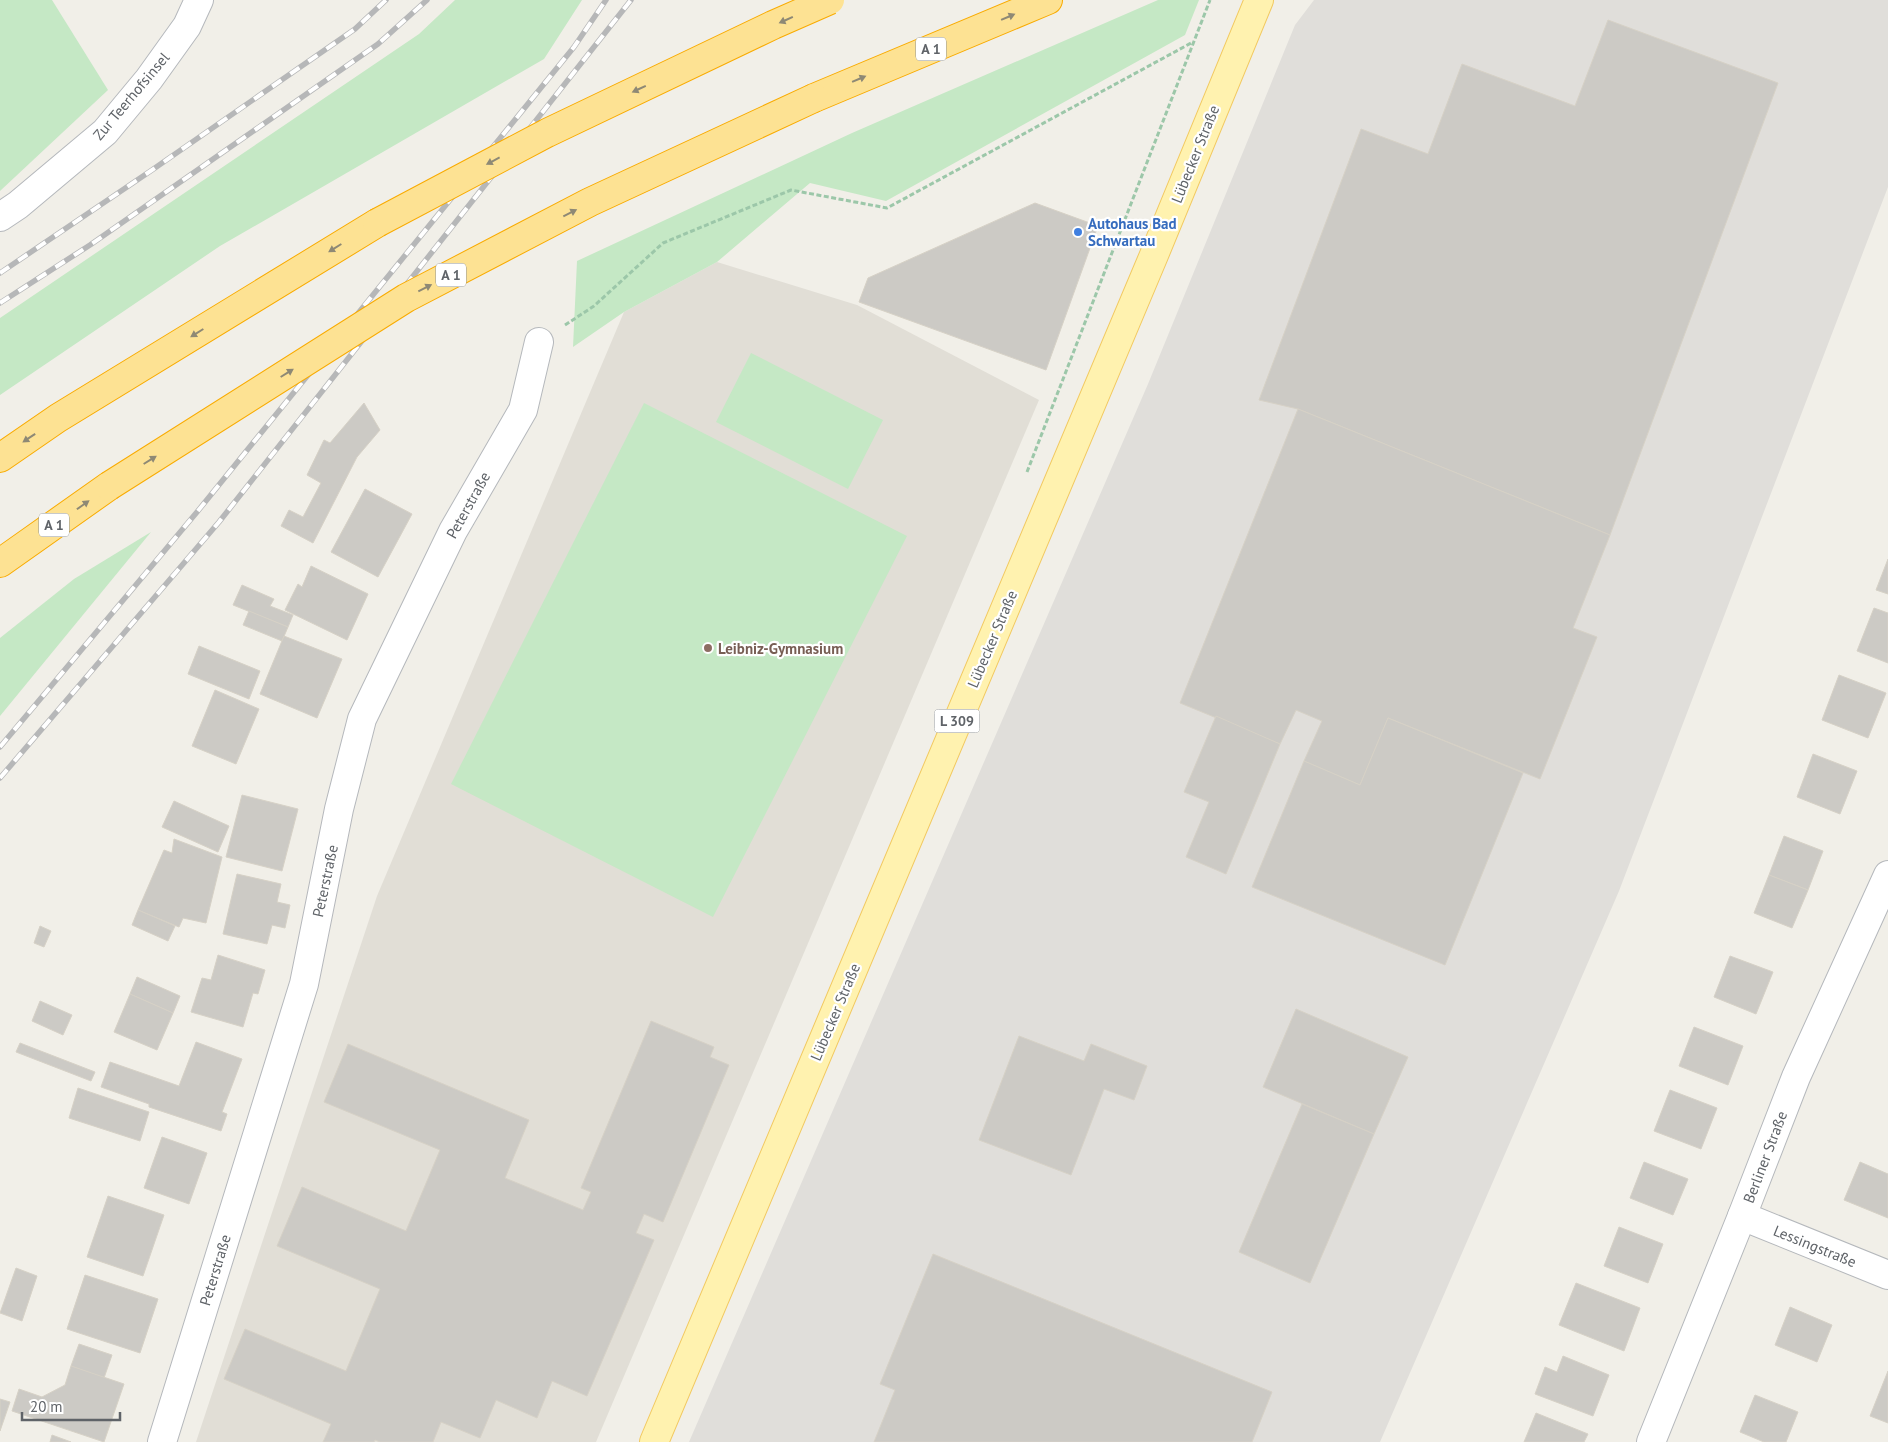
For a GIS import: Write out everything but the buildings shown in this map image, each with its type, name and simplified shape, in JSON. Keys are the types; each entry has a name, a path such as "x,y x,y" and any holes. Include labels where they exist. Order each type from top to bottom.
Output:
{"highway":[{"path":"0,458 58,418 377,223 547,133 773,25 830,0"},
{"name":"A 1","path":"0,563 109,486 406,298 573,211 814,98 1048,0"}],"main road":[{"name":"Lübecker Straße","path":"654,1442 1150,264 1259,0"}],"street":[{"name":"Zur Teerhofsinsel","path":"0,216 18,205 105,132 149,80 187,26 199,0"},
{"name":"Peterstraße","path":"162,1442 304,984 340,809 362,719 453,531 523,410 539,342"},
{"name":"Berliner Straße","path":"1651,1442 1796,1077 1882,902 1888,875"},
{"name":"Lessingstraße","path":"1742,1216 1888,1275"}],"path":[{"path":"1052,406 1210,0"},
{"path":"539,342 594,306 662,243 792,190 887,208 1193,42"}],"shaded area":[{"path":"1314,0 1888,0 1888,187 1619,891 1380,1442 689,1442 1148,384 1295,25"},
{"name":"Leibniz-Gymnasium","path":"717,262 857,305 1039,400 596,1442 196,1442 377,896 624,312"}],"green space":[{"path":"0,0 52,0 108,90 0,191"},
{"path":"455,0 582,0 544,59 220,246 0,395 0,318 419,34"},
{"path":"1158,0 1199,0 1185,35 886,201 810,183 717,262 624,312 573,347 577,261 852,133"},
{"path":"751,353 883,420 848,489 716,422"},
{"path":"644,403 907,536 713,917 451,784"},
{"path":"151,532 0,716 0,638 74,579"}],"railway":[{"path":"0,273 355,29 386,0"},
{"path":"0,303 90,245 378,44 427,0"},
{"path":"0,747 197,512 574,47 606,0"},
{"path":"0,778 219,522 631,0"}],"place":[{"name":"Autohaus Bad Schwartau","path":"1078,232"},
{"name":"Leibniz-Gymnasium","path":"708,648"}]}
